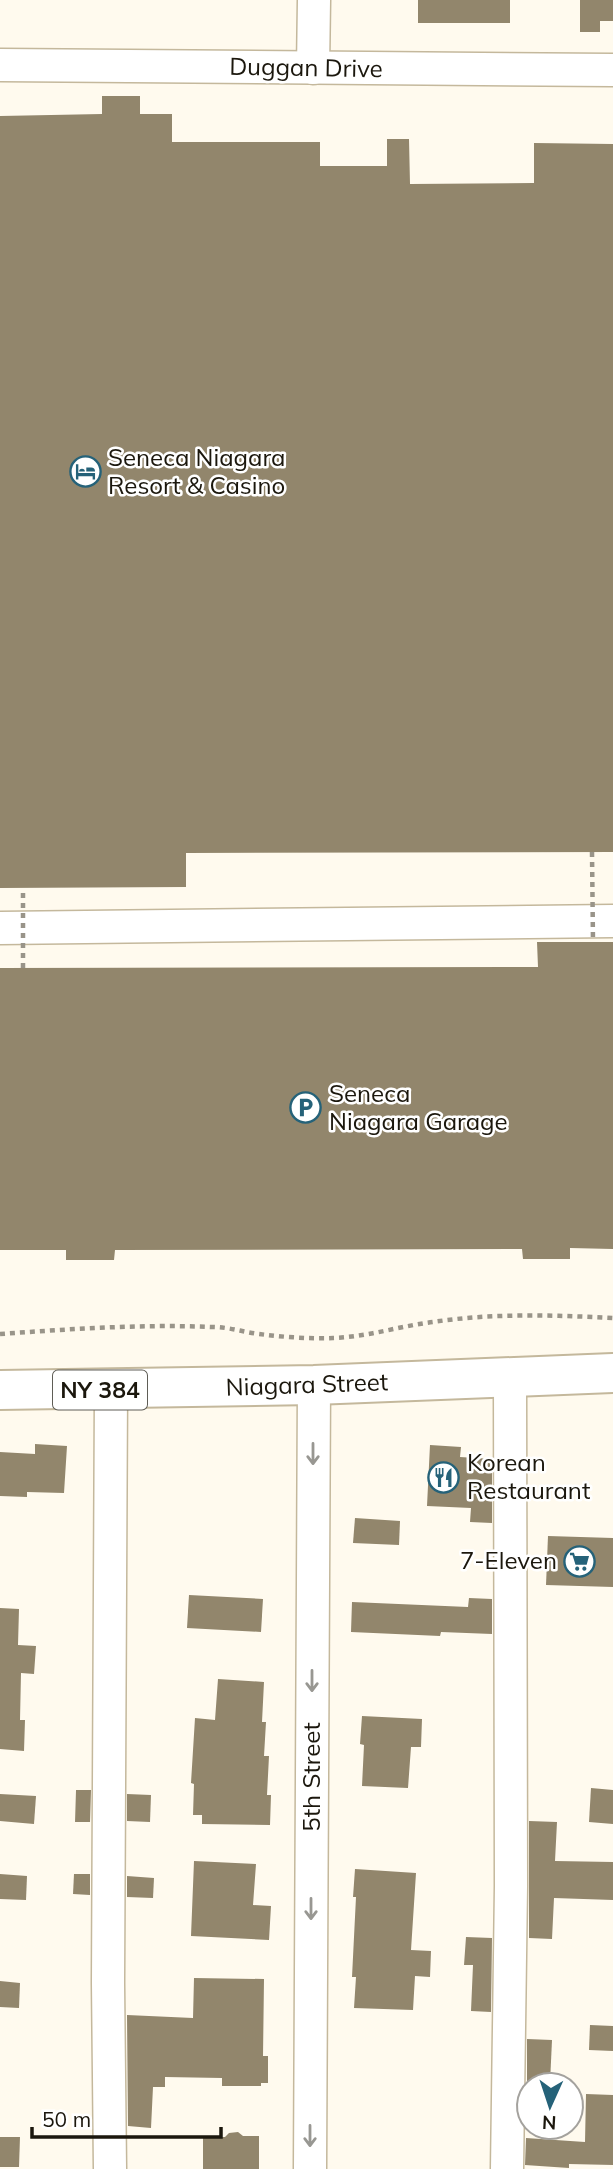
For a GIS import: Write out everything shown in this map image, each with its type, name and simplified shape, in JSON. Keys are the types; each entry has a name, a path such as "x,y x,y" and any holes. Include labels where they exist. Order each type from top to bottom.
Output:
{"highway":[{"name":"Niagara Street","path":"0,1390 314,1385 613,1373"}],"street":[{"path":"313,68 314,0"},
{"name":"Duggan Drive","path":"0,65 613,70"},
{"path":"0,928 603,932"},
{"path":"507,2169 511,1886 510,1378"},
{"name":"5th Street","path":"310,2169 314,1385"},
{"path":"110,2169 108,1970 111,1390"}],"path":[{"path":"592,852 603,932"},
{"path":"23,888 23,968"},
{"path":"0,1334 76,1328 209,1326 294,1338 332,1339 433,1322 488,1317 531,1315 613,1318"}],"building":[{"path":"418,0 510,0 510,23 418,23"},
{"path":"580,0 613,0 613,21 600,21 600,32 580,32"},
{"name":"Seneca Niagara Resort & Casino","path":"102,96 140,96 140,114 172,114 172,142 320,142 320,166 387,166 387,139 409,139 410,184 534,183 534,143 613,144 613,852 186,853 186,887 0,888 0,116 102,114"},
{"name":"Seneca Niagara Garage","path":"537,942 613,942 613,1249 570,1248 570,1259 523,1259 522,1249 115,1250 114,1260 66,1260 66,1250 0,1250 0,968 538,967"},
{"path":"35,1444 67,1446 64,1493 27,1492 27,1497 0,1496 0,1452 35,1454"},
{"path":"430,1445 461,1447 460,1457 492,1459 492,1523 470,1522 471,1508 427,1506"},
{"path":"355,1518 400,1521 399,1545 353,1543"},
{"name":"7-Eleven","path":"548,1536 613,1538 613,1587 546,1585"},
{"path":"189,1595 263,1599 261,1632 187,1628"},
{"path":"469,1598 492,1599 492,1634 441,1632 440,1636 351,1632 352,1602 468,1607"},
{"path":"0,1608 19,1609 18,1645 36,1646 34,1674 21,1673 20,1720 25,1720 24,1751 0,1749"},
{"path":"218,1679 264,1682 262,1722 266,1722 264,1756 269,1756 267,1795 271,1795 270,1825 202,1824 202,1815 193,1815 194,1784 191,1783 195,1718 215,1720"},
{"path":"362,1716 422,1719 421,1747 411,1747 408,1788 362,1786"},
{"path":"591,1788 613,1790 613,1824 589,1822"},
{"path":"76,1790 91,1790 90,1822 75,1822"},
{"path":"0,1794 36,1796 34,1824 0,1821"},
{"path":"127,1794 151,1795 150,1822 127,1821"},
{"path":"529,1821 557,1822 555,1861 613,1862 613,1900 554,1898 552,1939 529,1938"},
{"path":"194,1861 256,1864 253,1905 271,1906 269,1940 191,1936"},
{"path":"355,1869 416,1873 411,1950 431,1951 430,1977 415,1976 413,2010 354,2008 356,1977 352,1977"},
{"path":"0,1874 27,1876 26,1900 0,1899"},
{"path":"74,1874 90,1874 90,1895 73,1894"},
{"path":"127,1876 154,1878 153,1898 127,1897"},
{"path":"466,1937 492,1938 491,2012 471,2011 473,1965 464,1965"},
{"path":"194,1978 264,1979 263,2056 268,2056 268,2083 261,2083 261,2086 222,2086 222,2078 165,2077 165,2087 153,2087 151,2128 128,2126 127,2015 193,2018"},
{"path":"0,1981 20,1983 19,2008 0,2007"},
{"path":"590,2025 613,2026 613,2051 589,2050"},
{"path":"527,2039 552,2040 551,2071 527,2071"},
{"path":"586,2094 613,2095 613,2165 569,2164 569,2168 525,2165 526,2141 585,2142"},
{"path":"238,2132 243,2136 259,2136 259,2169 203,2169 203,2137 225,2137 229,2133"},
{"path":"0,2137 20,2137 19,2167 0,2167"}],"place":[{"name":"Seneca Niagara Resort & Casino","path":"85,472"},
{"name":"Seneca Niagara Garage","path":"306,1108"},
{"name":"Korean Restaurant","path":"444,1477"},
{"name":"7-Eleven","path":"580,1561"}]}
